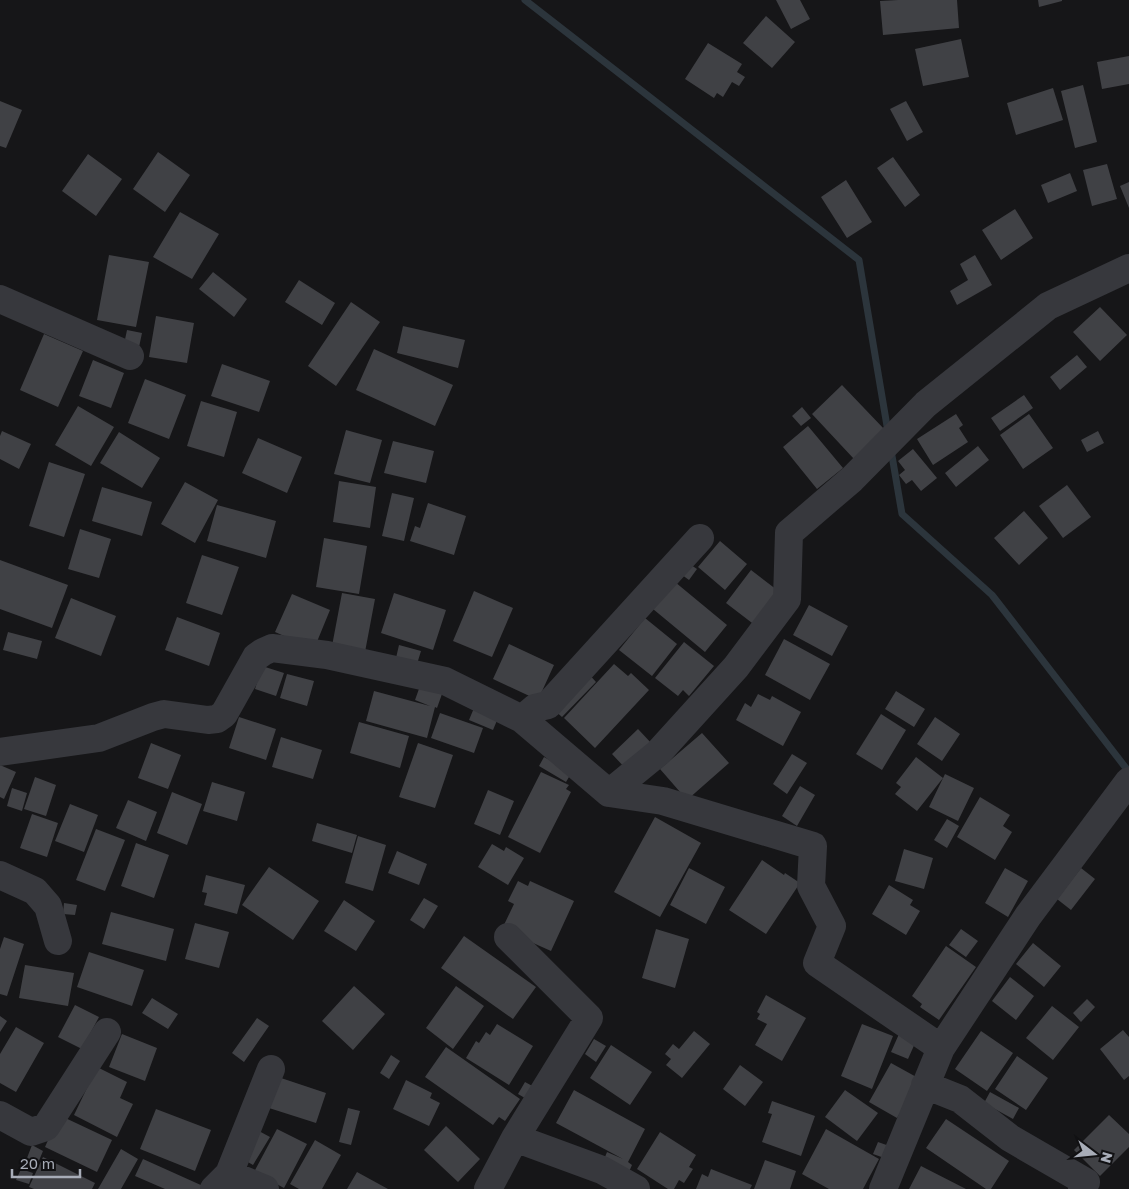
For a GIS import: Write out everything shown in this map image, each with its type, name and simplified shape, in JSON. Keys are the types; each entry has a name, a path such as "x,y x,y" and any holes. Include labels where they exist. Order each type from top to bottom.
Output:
{"street":[{"path":"609,793 658,753 730,675 787,599 789,532 852,479 926,404 1048,306 1129,268"},
{"path":"0,299 130,356"},
{"path":"522,718 535,708 548,705 700,538"},
{"path":"0,752 99,738 164,714 208,720 217,719 224,714 256,657 272,648 327,655 444,681 522,718 609,793 663,801 813,846 812,886 832,926 816,963 941,1048"},
{"path":"883,1189 941,1048 1028,916 1129,781"},
{"path":"0,875 36,891 48,906 58,941"},
{"path":"488,1189 515,1138 589,1018 508,938"},
{"path":"0,1115 31,1132 46,1127 107,1032"},
{"path":"265,1189 221,1182 270,1069"},
{"path":"925,1085 960,1099 1010,1138 1086,1182 1082,1189"},
{"path":"515,1138 602,1170 636,1189"}],"building":[{"path":"776,0 800,0 810,19 791,29"},
{"path":"957,0 959,28 883,35 880,1"},
{"path":"1038,0 1062,0 1062,1 1039,7"},
{"path":"766,16 795,42 772,68 743,43"},
{"path":"961,39 969,77 923,86 915,49"},
{"path":"708,43 742,64 737,72 745,77 739,86 732,82 723,97 717,93 714,98 685,79"},
{"path":"1129,56 1129,84 1102,89 1097,62"},
{"path":"1083,85 1097,142 1075,148 1061,91"},
{"path":"1053,88 1063,120 1016,135 1007,103"},
{"path":"0,101 22,110 6,148 0,146"},
{"path":"906,101 923,132 907,141 890,109"},
{"path":"158,152 190,175 165,212 133,189"},
{"path":"88,154 122,179 96,216 62,191"},
{"path":"893,157 920,195 905,207 877,168"},
{"path":"1107,164 1117,199 1092,206 1083,170"},
{"path":"1070,173 1077,191 1048,203 1041,185"},
{"path":"846,180 872,222 847,238 821,197"},
{"path":"1129,182 1129,208 1120,186"},
{"path":"1015,209 1033,238 1001,260 982,230"},
{"path":"180,212 219,234 192,279 153,257"},
{"path":"109,255 149,262 136,327 97,320"},
{"path":"975,255 992,285 957,305 950,291 968,280 960,264"},
{"path":"213,272 247,299 234,317 199,289"},
{"path":"299,280 335,303 322,325 285,302"},
{"path":"351,302 380,322 336,386 308,366"},
{"path":"1100,307 1127,335 1100,361 1073,332"},
{"path":"156,316 194,323 187,363 149,357"},
{"path":"403,326 465,340 458,368 397,353"},
{"path":"127,330 142,333 138,352 123,349"},
{"path":"44,334 83,351 58,407 20,390"},
{"path":"374,349 453,385 435,426 356,390"},
{"path":"1077,355 1087,367 1060,390 1050,377"},
{"path":"93,360 124,373 111,408 79,396"},
{"path":"222,364 270,381 259,412 211,396"},
{"path":"145,379 186,395 169,439 128,423"},
{"path":"842,385 885,430 854,459 812,414"},
{"path":"1024,395 1033,408 1000,431 991,418"},
{"path":"201,401 237,412 224,457 187,446"},
{"path":"78,406 114,427 91,466 55,445"},
{"path":"802,407 811,418 801,426 792,416"},
{"path":"956,414 963,425 959,428 968,442 933,465 917,439"},
{"path":"1029,414 1053,448 1023,469 1000,435"},
{"path":"808,426 843,468 817,489 783,447"},
{"path":"346,430 382,440 370,483 334,474"},
{"path":"2,431 31,444 19,469 0,459 0,436"},
{"path":"1098,431 1104,443 1087,452 1081,440"},
{"path":"119,432 160,458 142,488 100,463"},
{"path":"258,438 302,457 287,493 242,473"},
{"path":"393,441 434,451 426,483 384,473"},
{"path":"978,446 989,460 956,487 945,473"},
{"path":"913,449 937,478 921,491 912,480 906,484 899,475 905,470 898,461"},
{"path":"49,462 85,474 64,537 29,526"},
{"path":"339,481 376,487 370,528 333,522"},
{"path":"185,482 218,500 195,543 161,524"},
{"path":"1067,485 1091,517 1063,538 1039,506"},
{"path":"102,487 152,502 142,536 92,521"},
{"path":"392,493 414,498 404,541 382,536"},
{"path":"428,503 466,516 454,555 410,541 415,526 420,528"},
{"path":"217,505 276,521 266,558 207,541"},
{"path":"1024,511 1048,538 1019,565 994,538"},
{"path":"80,529 111,539 99,578 68,569"},
{"path":"324,538 367,546 359,594 316,587"},
{"path":"720,541 747,564 725,590 698,567"},
{"path":"202,555 239,567 222,615 186,603"},
{"path":"0,560 68,585 52,628 0,609"},
{"path":"685,561 697,569 689,580 678,572"},
{"path":"751,570 781,593 756,626 726,603"},
{"path":"675,582 727,625 705,652 653,609"},
{"path":"474,591 513,608 492,657 453,641"},
{"path":"342,593 375,599 365,652 332,646"},
{"path":"394,593 446,610 433,650 381,633"},
{"path":"292,594 330,610 314,649 275,632"},
{"path":"71,598 116,616 101,656 55,638"},
{"path":"809,605 848,626 832,656 793,635"},
{"path":"177,617 220,633 209,666 165,650"},
{"path":"645,618 677,644 652,676 619,650"},
{"path":"8,632 42,641 37,659 3,650"},
{"path":"784,639 830,664 810,700 765,675"},
{"path":"684,642 714,666 689,696 683,690 678,696 655,678"},
{"path":"509,644 554,665 538,700 493,679"},
{"path":"399,645 421,651 417,664 396,658"},
{"path":"614,664 628,676 631,673 649,690 595,748 564,718"},
{"path":"262,666 284,673 276,696 255,689"},
{"path":"587,672 596,682 562,717 552,708"},
{"path":"287,674 314,681 307,706 280,698"},
{"path":"420,686 442,694 437,708 435,707 427,738 366,721 374,691 430,706 415,700"},
{"path":"896,691 925,709 914,727 885,709"},
{"path":"758,694 770,700 772,696 801,712 783,746 736,720 745,703 751,707"},
{"path":"474,708 498,718 493,730 469,720"},
{"path":"440,713 483,728 474,753 431,738"},
{"path":"881,714 906,730 882,770 856,754"},
{"path":"239,717 276,729 266,760 229,748"},
{"path":"935,717 960,734 942,761 917,744"},
{"path":"359,722 409,736 400,768 350,753"},
{"path":"638,729 653,745 627,770 612,754"},
{"path":"702,733 729,763 687,800 660,769"},
{"path":"281,737 322,750 313,779 272,767"},
{"path":"151,743 181,755 168,789 138,778"},
{"path":"418,743 453,755 435,808 399,797"},
{"path":"792,754 807,763 787,794 773,784"},
{"path":"544,757 572,772 566,782 539,766"},
{"path":"916,757 943,778 917,811 895,794 901,787 896,783"},
{"path":"0,765 16,772 4,799 0,797"},
{"path":"541,772 569,785 566,789 571,792 540,853 508,837"},
{"path":"945,774 974,788 958,821 929,807"},
{"path":"35,777 56,785 46,816 24,809"},
{"path":"212,782 245,792 237,821 203,811"},
{"path":"800,786 815,795 797,826 782,816"},
{"path":"12,788 27,793 22,811 7,806"},
{"path":"488,790 514,801 500,835 474,824"},
{"path":"172,792 202,804 187,845 157,833"},
{"path":"980,797 1010,815 1003,826 1012,832 995,860 957,837"},
{"path":"128,800 157,812 146,841 116,828"},
{"path":"70,804 98,815 84,852 55,841"},
{"path":"32,814 58,823 47,857 20,848"},
{"path":"655,817 701,843 660,917 614,892"},
{"path":"947,819 959,826 947,848 934,840"},
{"path":"317,823 357,835 352,853 312,841"},
{"path":"96,829 125,840 105,891 76,880"},
{"path":"358,836 386,845 373,891 345,883"},
{"path":"136,843 169,855 154,898 121,886"},
{"path":"492,844 504,851 506,847 524,858 508,885 478,867"},
{"path":"904,849 933,858 924,889 895,881"},
{"path":"397,851 427,864 419,885 388,873"},
{"path":"762,860 800,883 766,934 729,910"},
{"path":"269,867 319,901 293,940 242,905"},
{"path":"689,868 725,887 706,924 670,905"},
{"path":"1005,868 1028,881 1008,917 985,903"},
{"path":"1081,868 1095,879 1071,910 1057,899"},
{"path":"206,875 245,885 237,914 204,905 207,893 202,892"},
{"path":"518,881 528,886 530,881 574,901 551,951 502,929 514,904 508,901"},
{"path":"889,885 913,900 910,905 920,911 906,935 872,914"},
{"path":"424,898 438,906 424,929 410,920"},
{"path":"344,900 375,921 356,951 324,931"},
{"path":"64,903 77,905 75,915 63,914"},
{"path":"111,912 174,929 166,961 102,944"},
{"path":"195,923 229,932 219,968 185,959"},
{"path":"656,929 689,939 675,988 642,978"},
{"path":"961,929 978,941 966,957 949,945"},
{"path":"464,936 536,987 513,1019 441,968"},
{"path":"4,937 24,944 7,996 0,994 0,949"},
{"path":"1033,943 1061,966 1044,987 1016,964"},
{"path":"946,946 976,967 939,1020 920,1007 922,1004 912,996"},
{"path":"89,952 144,970 132,1006 77,987"},
{"path":"25,965 74,973 68,1006 19,998"},
{"path":"1010,977 1034,996 1016,1020 992,1001"},
{"path":"354,986 385,1014 353,1050 322,1021"},
{"path":"456,986 484,1006 453,1049 426,1028"},
{"path":"766,995 806,1018 782,1061 755,1045 767,1024 757,1019 760,1014 757,1012"},
{"path":"152,998 178,1014 168,1029 142,1013"},
{"path":"1087,999 1095,1007 1081,1022 1073,1013"},
{"path":"75,1005 99,1017 82,1049 58,1037"},
{"path":"1052,1006 1079,1027 1053,1060 1026,1038"},
{"path":"0,1016 7,1021 0,1032"},
{"path":"257,1018 269,1026 244,1062 232,1053"},
{"path":"497,1024 533,1046 509,1085 466,1058 476,1041 479,1043 486,1032 490,1035"},
{"path":"862,1024 893,1036 872,1089 841,1076"},
{"path":"16,1027 44,1043 16,1092 0,1083 0,1054"},
{"path":"1123,1030 1129,1037 1129,1076 1124,1080 1100,1049"},
{"path":"694,1031 710,1044 682,1078 666,1065 671,1059 665,1054 673,1044 679,1049"},
{"path":"981,1031 1013,1053 987,1091 955,1069"},
{"path":"122,1034 157,1048 145,1081 109,1067"},
{"path":"899,1034 916,1041 908,1059 891,1052"},
{"path":"594,1039 606,1046 596,1062 585,1054"},
{"path":"611,1045 652,1072 630,1105 590,1078"},
{"path":"446,1047 520,1099 505,1121 499,1117 493,1125 425,1077"},
{"path":"391,1055 400,1061 389,1079 380,1073"},
{"path":"1017,1056 1048,1078 1026,1110 995,1089"},
{"path":"891,1063 920,1079 897,1118 869,1102"},
{"path":"740,1065 763,1082 745,1106 723,1089"},
{"path":"97,1067 127,1082 120,1098 133,1104 117,1137 74,1115"},
{"path":"281,1078 326,1093 316,1123 269,1108"},
{"path":"406,1080 432,1093 430,1098 440,1103 429,1126 393,1109"},
{"path":"525,1082 536,1088 530,1101 518,1094"},
{"path":"574,1090 645,1129 628,1162 632,1165 628,1174 603,1162 607,1152 623,1159 556,1123"},
{"path":"845,1090 878,1113 857,1141 825,1117"},
{"path":"990,1092 1019,1108 1013,1119 984,1103"},
{"path":"772,1101 815,1116 801,1156 762,1142 772,1114 768,1113"},
{"path":"348,1108 360,1111 351,1145 339,1142"},
{"path":"156,1109 211,1130 195,1171 140,1149"},
{"path":"59,1115 112,1140 97,1172 45,1147"},
{"path":"1109,1115 1129,1134 1129,1147 1100,1176 1074,1150"},
{"path":"946,1119 1009,1161 991,1189 986,1189 926,1148"},
{"path":"446,1126 480,1159 458,1182 424,1150"},
{"path":"277,1129 307,1144 284,1188 254,1172"},
{"path":"826,1129 879,1159 863,1189 829,1189 802,1174"},
{"path":"257,1130 270,1137 253,1165 241,1158"},
{"path":"660,1132 696,1155 689,1167 693,1169 684,1183 679,1180 674,1189 668,1189 637,1169"},
{"path":"315,1140 341,1155 322,1189 299,1189 290,1184"},
{"path":"878,1142 895,1148 890,1160 873,1154"},
{"path":"32,1145 43,1151 38,1163 27,1158"},
{"path":"121,1149 138,1159 121,1189 98,1189"},
{"path":"43,1157 95,1183 92,1189 34,1189 29,1187"},
{"path":"143,1159 203,1186 202,1189 165,1189 135,1176"},
{"path":"765,1160 796,1171 790,1189 754,1189"},
{"path":"921,1166 966,1189 909,1189"},
{"path":"21,1169 33,1173 29,1184 16,1180"},
{"path":"711,1169 752,1185 750,1189 696,1189 702,1174 708,1177"},
{"path":"357,1172 388,1189 347,1189"}],"waterway":[{"path":"525,0 859,260 888,432"},
{"path":"891,450 902,514 992,595 1129,772"}]}
